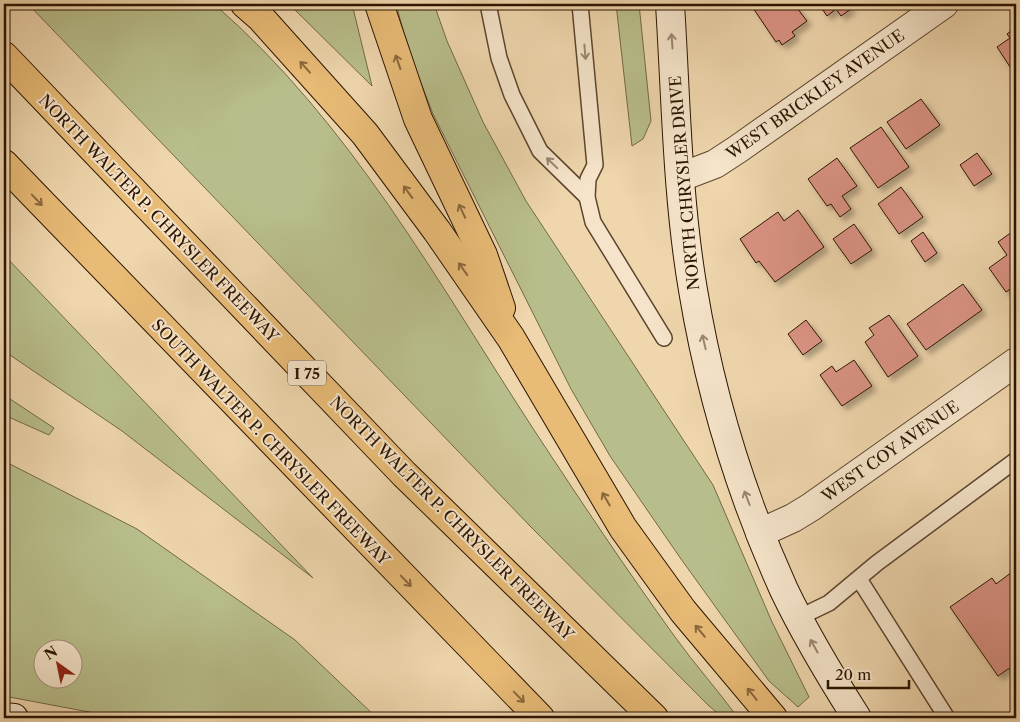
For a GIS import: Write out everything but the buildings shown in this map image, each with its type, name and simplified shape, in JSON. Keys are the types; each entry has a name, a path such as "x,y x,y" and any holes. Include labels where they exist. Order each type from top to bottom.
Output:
{"highway":[{"path":"245,4 261,18 365,134 511,338 623,528 683,611 772,718"},
{"path":"378,4 418,119 483,255 511,338"},
{"name":"NORTH WALTER P. CHRYSLER FREEWAY","path":"4,56 404,474 654,718"},
{"name":"SOUTH WALTER P. CHRYSLER FREEWAY","path":"4,164 540,718"}],"main road":[{"name":"NORTH CHRYSLER DRIVE","path":"670,4 686,240 703,338 725,432 760,533 798,618 857,718"},
{"name":"WEST BRICKLEY AVENUE","path":"681,176 715,164 738,150 944,4"},
{"name":"WEST COY AVENUE","path":"760,533 810,507 1016,362"},
{"path":"4,717 14,718"}],"lane":[{"path":"488,4 499,58 512,95 540,151 587,197"},
{"path":"580,4 596,165 588,179 587,197 593,222 664,338"},
{"path":"798,618 829,603 877,563 1016,460"},
{"path":"859,579 947,718"}],"green space":[{"path":"28,4 214,4 263,50 308,99 389,205 603,534 690,658 738,718 723,718 708,705 530,526"},
{"path":"289,4 352,4 372,86"},
{"path":"396,4 434,4 447,41 483,122 526,201 713,485 772,622 809,697 798,707 769,681 681,559 610,456 571,389 433,114 409,52"},
{"path":"616,4 639,4 651,121 643,139 632,146"},
{"path":"4,255 313,578 122,431 4,351"},
{"path":"4,395 54,428 49,435 4,415"},
{"path":"4,461 137,529 295,640 377,718 121,718 4,696"}]}
